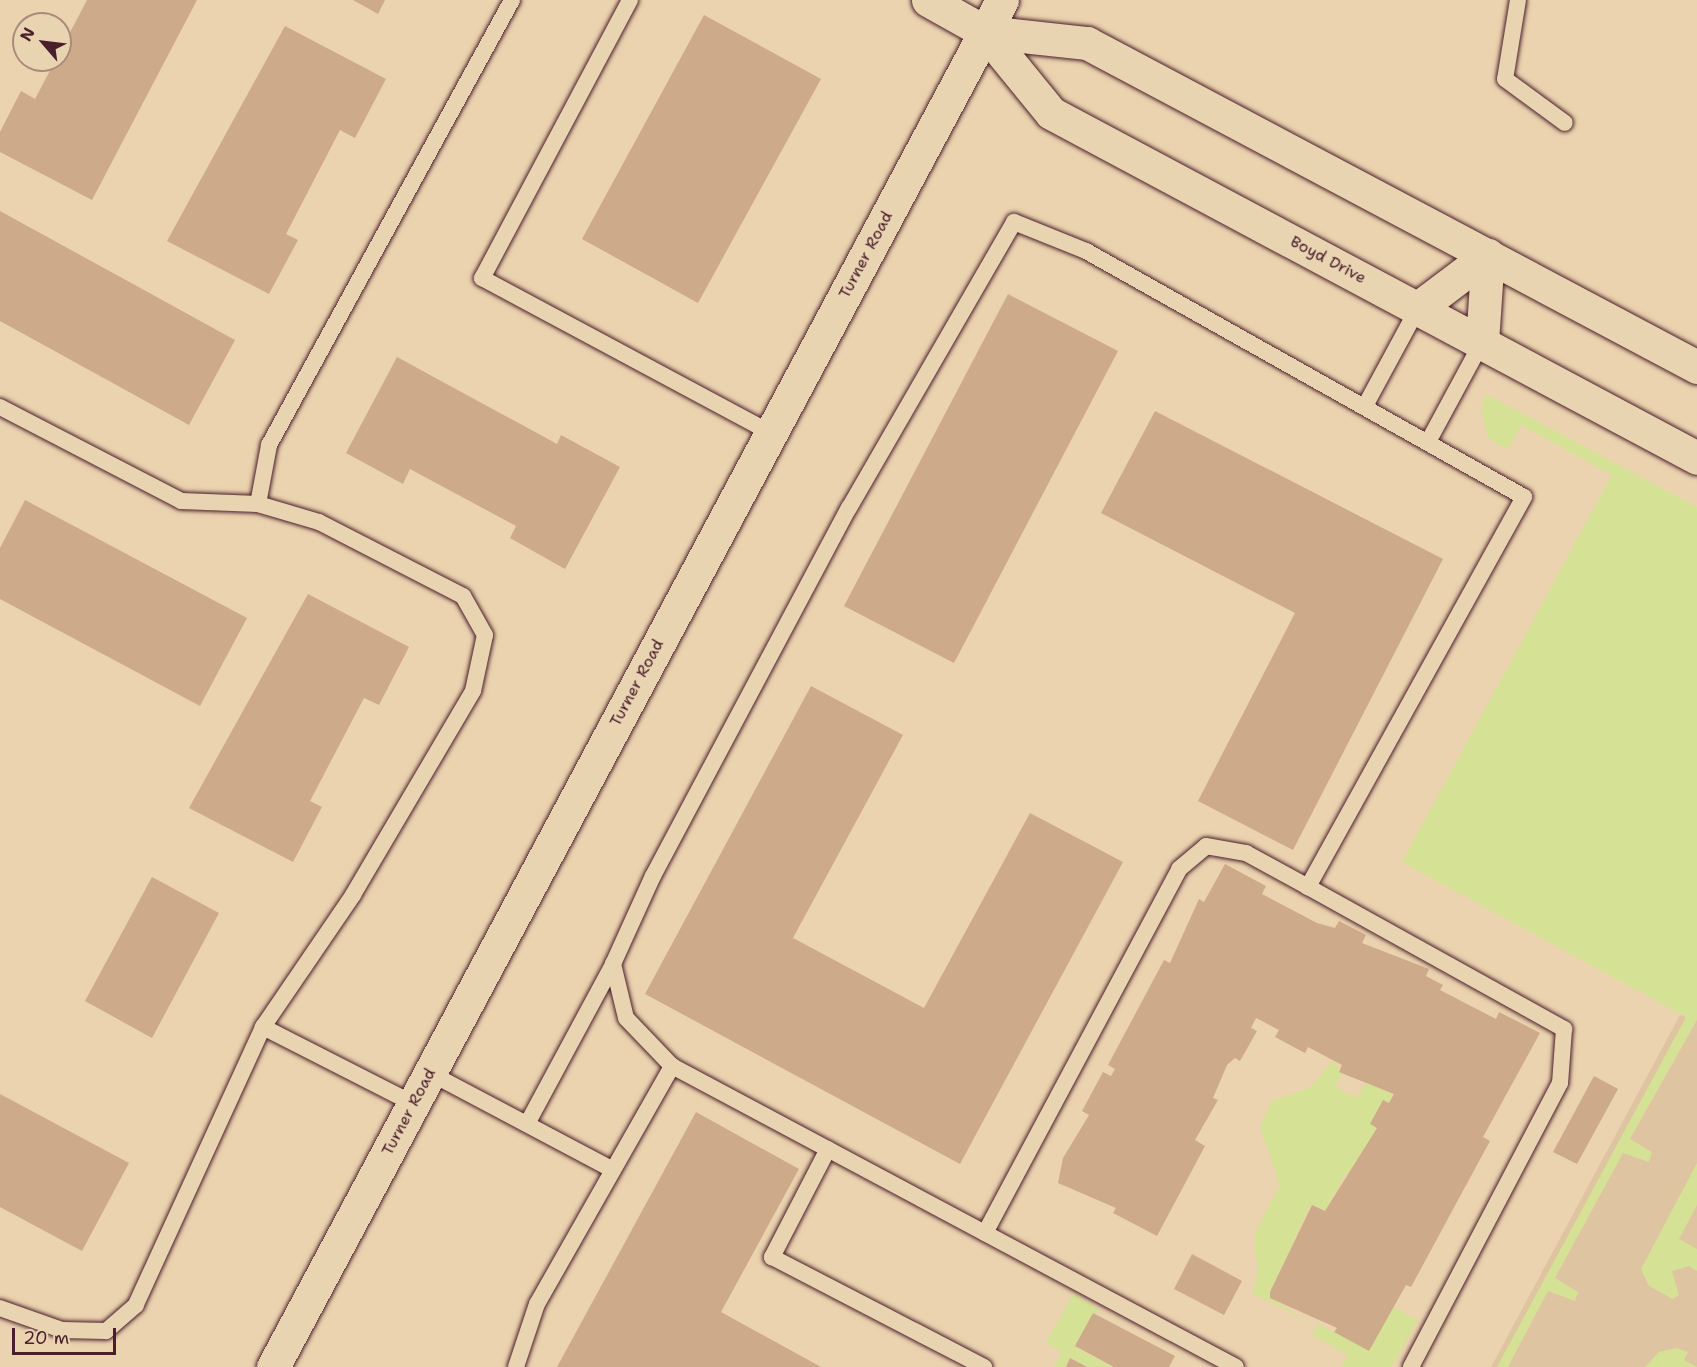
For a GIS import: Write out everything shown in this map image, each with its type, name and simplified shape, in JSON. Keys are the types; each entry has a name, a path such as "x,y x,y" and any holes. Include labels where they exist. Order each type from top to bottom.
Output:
{"street":[{"name":"Boyd Drive","path":"928,0 985,32 1051,113 1697,458"},
{"name":"Turner Road","path":"273,1367 1002,0"},
{"name":"Boyd Drive","path":"985,32 1087,43 1697,367"},
{"path":"1418,308 1488,255"},
{"path":"1482,342 1488,255"}],"lane":[{"path":"258,504 269,445 512,0"},
{"path":"630,0 482,278 771,433"},
{"path":"1518,0 1505,79 1565,123"},
{"path":"527,1124 613,964 653,876 843,518 1014,222 1086,252 1524,497 1308,887"},
{"path":"1365,406 1418,308"},
{"path":"1428,442 1482,342"},
{"path":"0,407 181,501 258,504 319,522 464,596 485,635 473,691 352,895 263,1027 136,1305 106,1331 62,1330 0,1308"},
{"path":"985,1233 1179,869 1206,846 1246,853 1564,1029 1560,1083 1411,1367"},
{"path":"613,964 626,1018 672,1066 985,1233 1214,1362 1236,1367"},
{"path":"263,1027 414,1104"},
{"path":"516,1367 537,1304 672,1066"},
{"path":"430,1073 613,1170"},
{"path":"828,1149 772,1257 984,1367"}],"shaded area":[{"path":"1680,1015 1697,1020 1697,1367 1491,1367"}],"green space":[{"path":"1486,394 1697,507 1697,1020 1630,1139 1652,1152 1649,1162 1623,1153 1555,1278 1578,1292 1575,1301 1548,1291 1508,1367 1497,1367 1686,1017 1402,862 1612,475 1521,425 1508,450 1488,438 1481,409"},
{"path":"1333,1060 1342,1074 1335,1087 1357,1098 1364,1085 1372,1083 1393,1094 1389,1103 1383,1100 1370,1124 1377,1128 1351,1176 1346,1173 1325,1211 1311,1204 1270,1292 1270,1298 1307,1321 1252,1293 1258,1272 1254,1235 1280,1185 1260,1127 1272,1101 1311,1087"},
{"path":"1697,1163 1697,1205 1679,1239 1697,1249 1697,1271 1689,1266 1672,1271 1679,1295 1673,1299 1649,1286 1641,1269"},
{"path":"1073,1294 1099,1309 1074,1347 1113,1367 1088,1367 1070,1358 1065,1367 1054,1367 1062,1352 1046,1343"},
{"path":"1393,1307 1418,1320 1392,1367 1341,1367 1348,1355 1312,1335 1318,1324 1369,1350"},
{"path":"1676,1348 1688,1352 1684,1360 1697,1367 1645,1367 1659,1352"}],"building":[{"path":"87,0 197,0 92,200 0,152 0,132 21,91 35,99 49,72 72,72 72,29"},
{"path":"353,0 385,0 378,14"},
{"path":"704,15 821,79 698,303 582,239"},
{"path":"285,26 386,79 355,138 340,130 286,234 298,240 269,294 167,241"},
{"path":"0,211 235,340 189,425 0,321"},
{"path":"1008,294 1118,351 954,663 844,606"},
{"path":"397,357 557,444 561,435 620,467 565,569 510,538 516,526 410,469 403,484 346,453"},
{"path":"1155,411 1443,559 1293,850 1198,801 1295,613 1101,513"},
{"path":"25,500 247,618 200,706 0,599 0,548"},
{"path":"308,594 409,647 379,705 364,698 310,801 322,807 293,862 189,808"},
{"path":"811,686 903,735 793,938 924,1008 1030,813 1123,862 960,1164 645,994"},
{"path":"1225,864 1266,886 1262,894 1317,923 1335,928 1339,921 1366,935 1362,943 1429,969 1426,976 1443,985 1440,990 1496,1019 1499,1012 1540,1033 1483,1137 1490,1141 1411,1287 1406,1285 1369,1351 1334,1332 1337,1328 1270,1298 1270,1292 1312,1205 1325,1211 1377,1128 1370,1124 1383,1100 1389,1103 1394,1094 1339,1072 1342,1065 1308,1047 1305,1053 1275,1037 1279,1030 1256,1018 1251,1028 1257,1031 1240,1061 1235,1058 1227,1065 1213,1098 1218,1100 1195,1140 1205,1146 1157,1236 1113,1213 1116,1208 1058,1183 1063,1158 1089,1115 1082,1111 1103,1072 1111,1076 1115,1069 1108,1065 1164,960 1170,963 1199,899 1204,902"},
{"path":"152,877 219,913 152,1038 85,1001"},
{"path":"1594,1076 1618,1089 1577,1164 1553,1152"},
{"path":"0,1094 129,1163 82,1251 0,1207"},
{"path":"696,1112 799,1169 721,1312 821,1367 557,1367"},
{"path":"1192,1254 1242,1281 1224,1315 1174,1289"},
{"path":"1093,1313 1175,1356 1169,1367 1114,1367 1075,1346"},
{"path":"1070,1358 1087,1367 1066,1367"}]}
